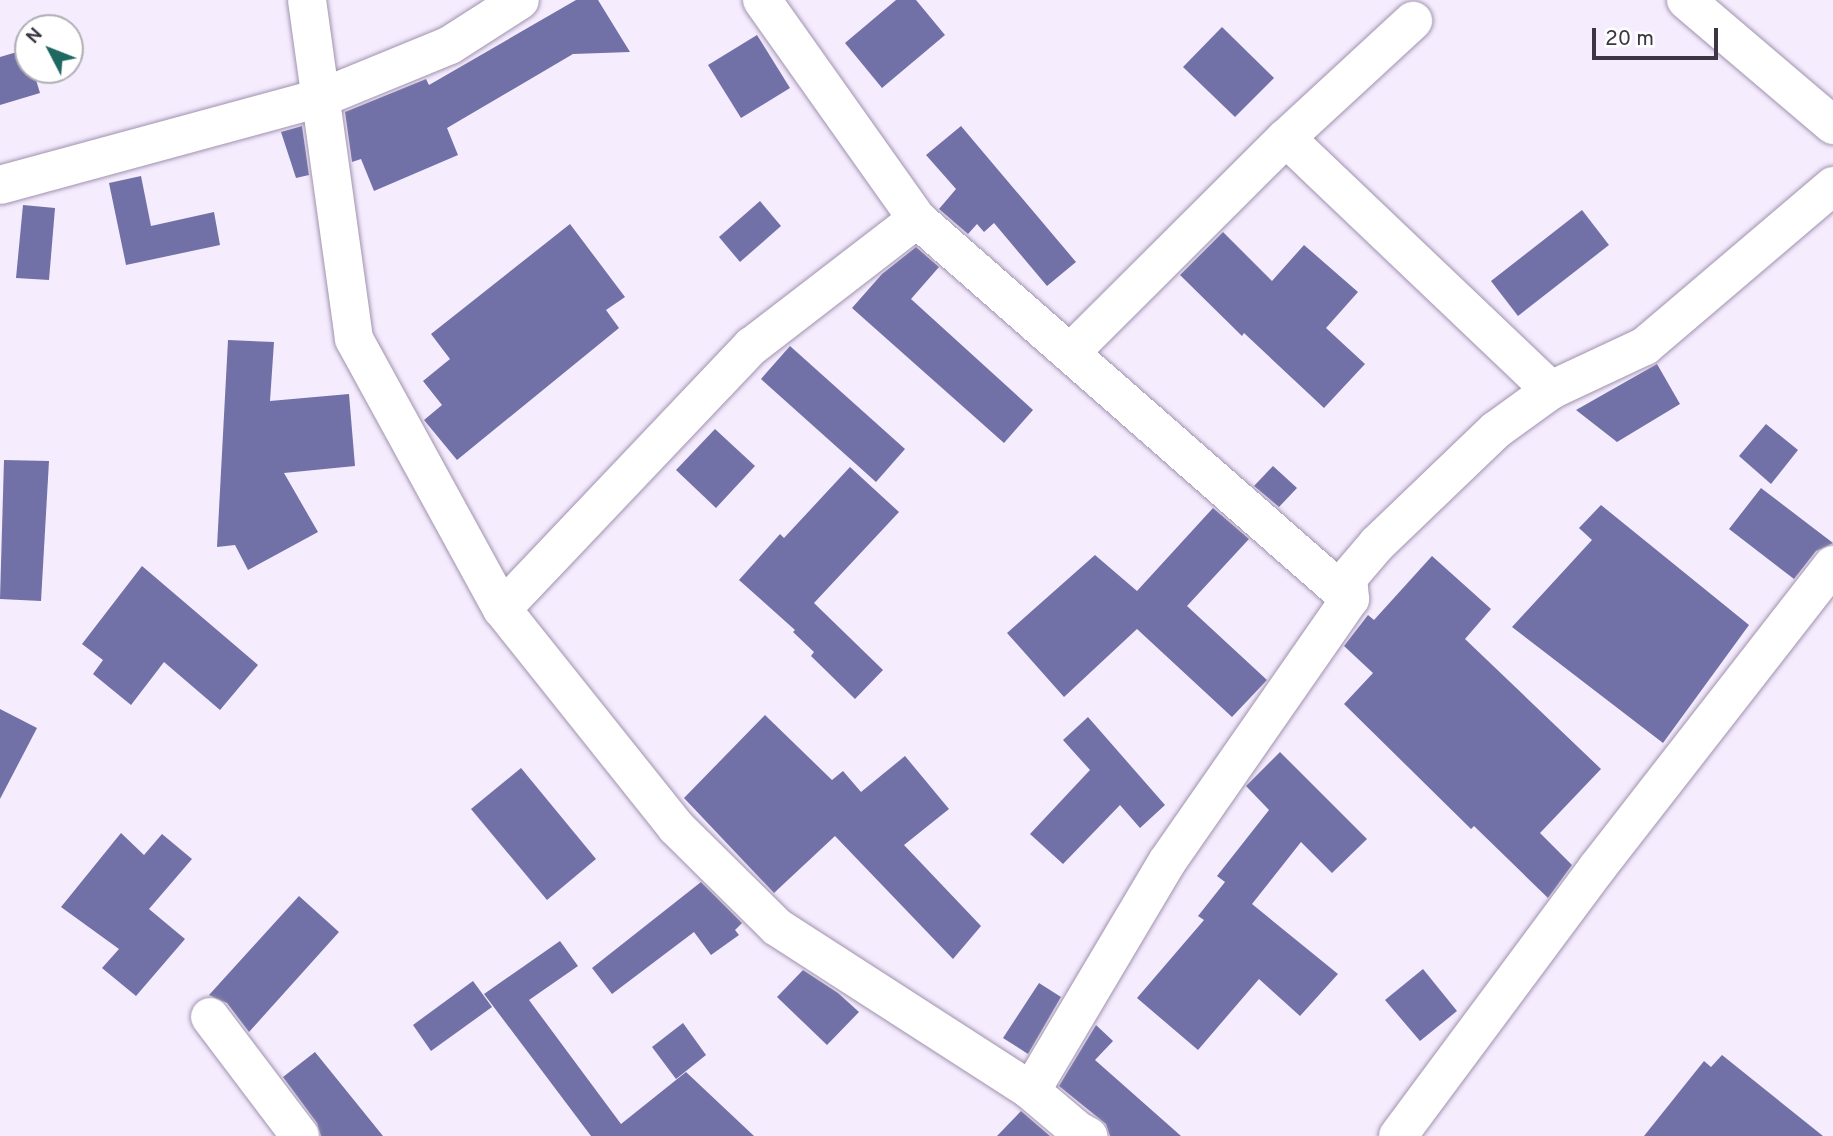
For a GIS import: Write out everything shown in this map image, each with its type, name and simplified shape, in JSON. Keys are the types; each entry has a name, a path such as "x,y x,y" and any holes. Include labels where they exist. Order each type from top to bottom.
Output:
{"street":[{"path":"307,0 354,339 502,609 676,827 777,927 1031,1091 1077,1130 1088,1136"},
{"path":"0,185 321,98 450,45 520,0"},
{"path":"762,0 918,219 1350,599"},
{"path":"1686,0 1833,125"},
{"path":"1070,353 1286,138 1413,21"},
{"path":"1286,138 1551,390"},
{"path":"1031,1091 1167,862 1350,599 1348,578 1377,544 1496,430 1551,390 1645,346 1833,186"},
{"path":"502,609 752,346 918,219"},
{"path":"1398,1136 1597,868 1833,565"},
{"path":"210,1017 300,1136"}],"building":[{"path":"576,0 598,0 630,52 573,54 447,128 458,155 374,191 361,159 352,162 345,112 426,79 429,85"},
{"path":"896,0 916,0 945,35 882,88 845,43"},
{"path":"1222,27 1274,78 1235,117 1183,67"},
{"path":"757,35 790,88 741,118 708,65"},
{"path":"14,53 14,84 37,84 40,93 0,105 0,57"},
{"path":"302,126 309,175 296,178 281,132"},
{"path":"961,126 1076,262 1047,286 994,223 984,232 977,224 968,234 939,209 956,189 926,155"},
{"path":"141,176 151,226 214,212 220,245 126,265 109,183"},
{"path":"760,201 781,226 740,262 719,237"},
{"path":"23,205 55,208 49,280 16,278"},
{"path":"1582,210 1609,245 1518,316 1491,281"},
{"path":"570,224 625,297 606,310 619,328 457,460 424,420 442,405 423,381 450,359 431,334"},
{"path":"1223,232 1272,281 1304,245 1358,292 1326,328 1365,364 1324,408 1244,333 1242,336 1180,275"},
{"path":"916,247 939,267 911,299 1033,410 1004,443 852,308 882,274"},
{"path":"228,340 274,342 270,401 349,394 355,466 284,473 318,532 248,570 235,545 217,547"},
{"path":"790,346 905,449 876,482 761,379"},
{"path":"1657,364 1680,404 1617,442 1576,410"},
{"path":"1766,424 1798,450 1771,484 1739,456"},
{"path":"715,429 755,466 716,508 676,470"},
{"path":"4,460 49,461 41,601 0,599"},
{"path":"1273,466 1297,488 1279,507 1254,486"},
{"path":"850,467 899,512 814,603 883,670 855,699 811,656 814,652 793,632 795,630 739,580 780,534 784,538"},
{"path":"1761,488 1833,543 1816,551 1794,579 1729,529"},
{"path":"1601,505 1749,625 1663,743 1512,627 1592,540 1579,528"},
{"path":"1213,508 1249,539 1187,606 1267,680 1232,717 1137,629 1064,697 1007,633 1095,555 1137,591"},
{"path":"1432,556 1491,609 1465,639 1601,769 1540,833 1572,865 1548,898 1474,826 1471,829 1344,704 1373,673 1344,646 1368,615 1374,620"},
{"path":"142,566 258,665 220,710 164,662 131,705 93,674 103,660 82,644"},
{"path":"0,709 37,728 0,799"},
{"path":"765,715 832,780 843,771 861,792 905,756 949,809 904,845 981,926 953,959 835,836 774,893 684,798"},
{"path":"1088,717 1165,805 1140,828 1120,805 1063,864 1030,834 1090,770 1063,740"},
{"path":"1280,752 1367,839 1332,873 1301,842 1252,904 1338,974 1300,1016 1259,979 1198,1050 1137,998 1204,920 1198,916 1225,882 1217,876 1269,810 1246,786"},
{"path":"521,768 596,859 547,900 471,809"},
{"path":"121,833 144,855 162,834 192,859 149,909 185,939 136,996 102,968 119,949 61,907"},
{"path":"701,882 742,923 735,930 739,935 711,955 694,932 612,994 592,968"},
{"path":"299,896 339,932 249,1032 227,1003 209,995"},
{"path":"560,941 578,966 529,1000 621,1124 686,1072 754,1136 591,1136 484,994"},
{"path":"1423,969 1457,1011 1420,1041 1385,1000"},
{"path":"803,970 838,993 859,1012 827,1045 777,997"},
{"path":"473,981 492,1007 431,1051 413,1025"},
{"path":"1039,983 1061,997 1028,1054 1003,1038"},
{"path":"683,1023 706,1055 676,1079 652,1047"},
{"path":"1096,1025 1113,1041 1095,1060 1181,1136 1110,1136 1106,1124 1059,1086"},
{"path":"315,1052 383,1136 321,1136 317,1123 283,1077"},
{"path":"1722,1055 1823,1136 1644,1136 1704,1061 1711,1067"},
{"path":"1021,1111 1050,1136 997,1136"}]}
